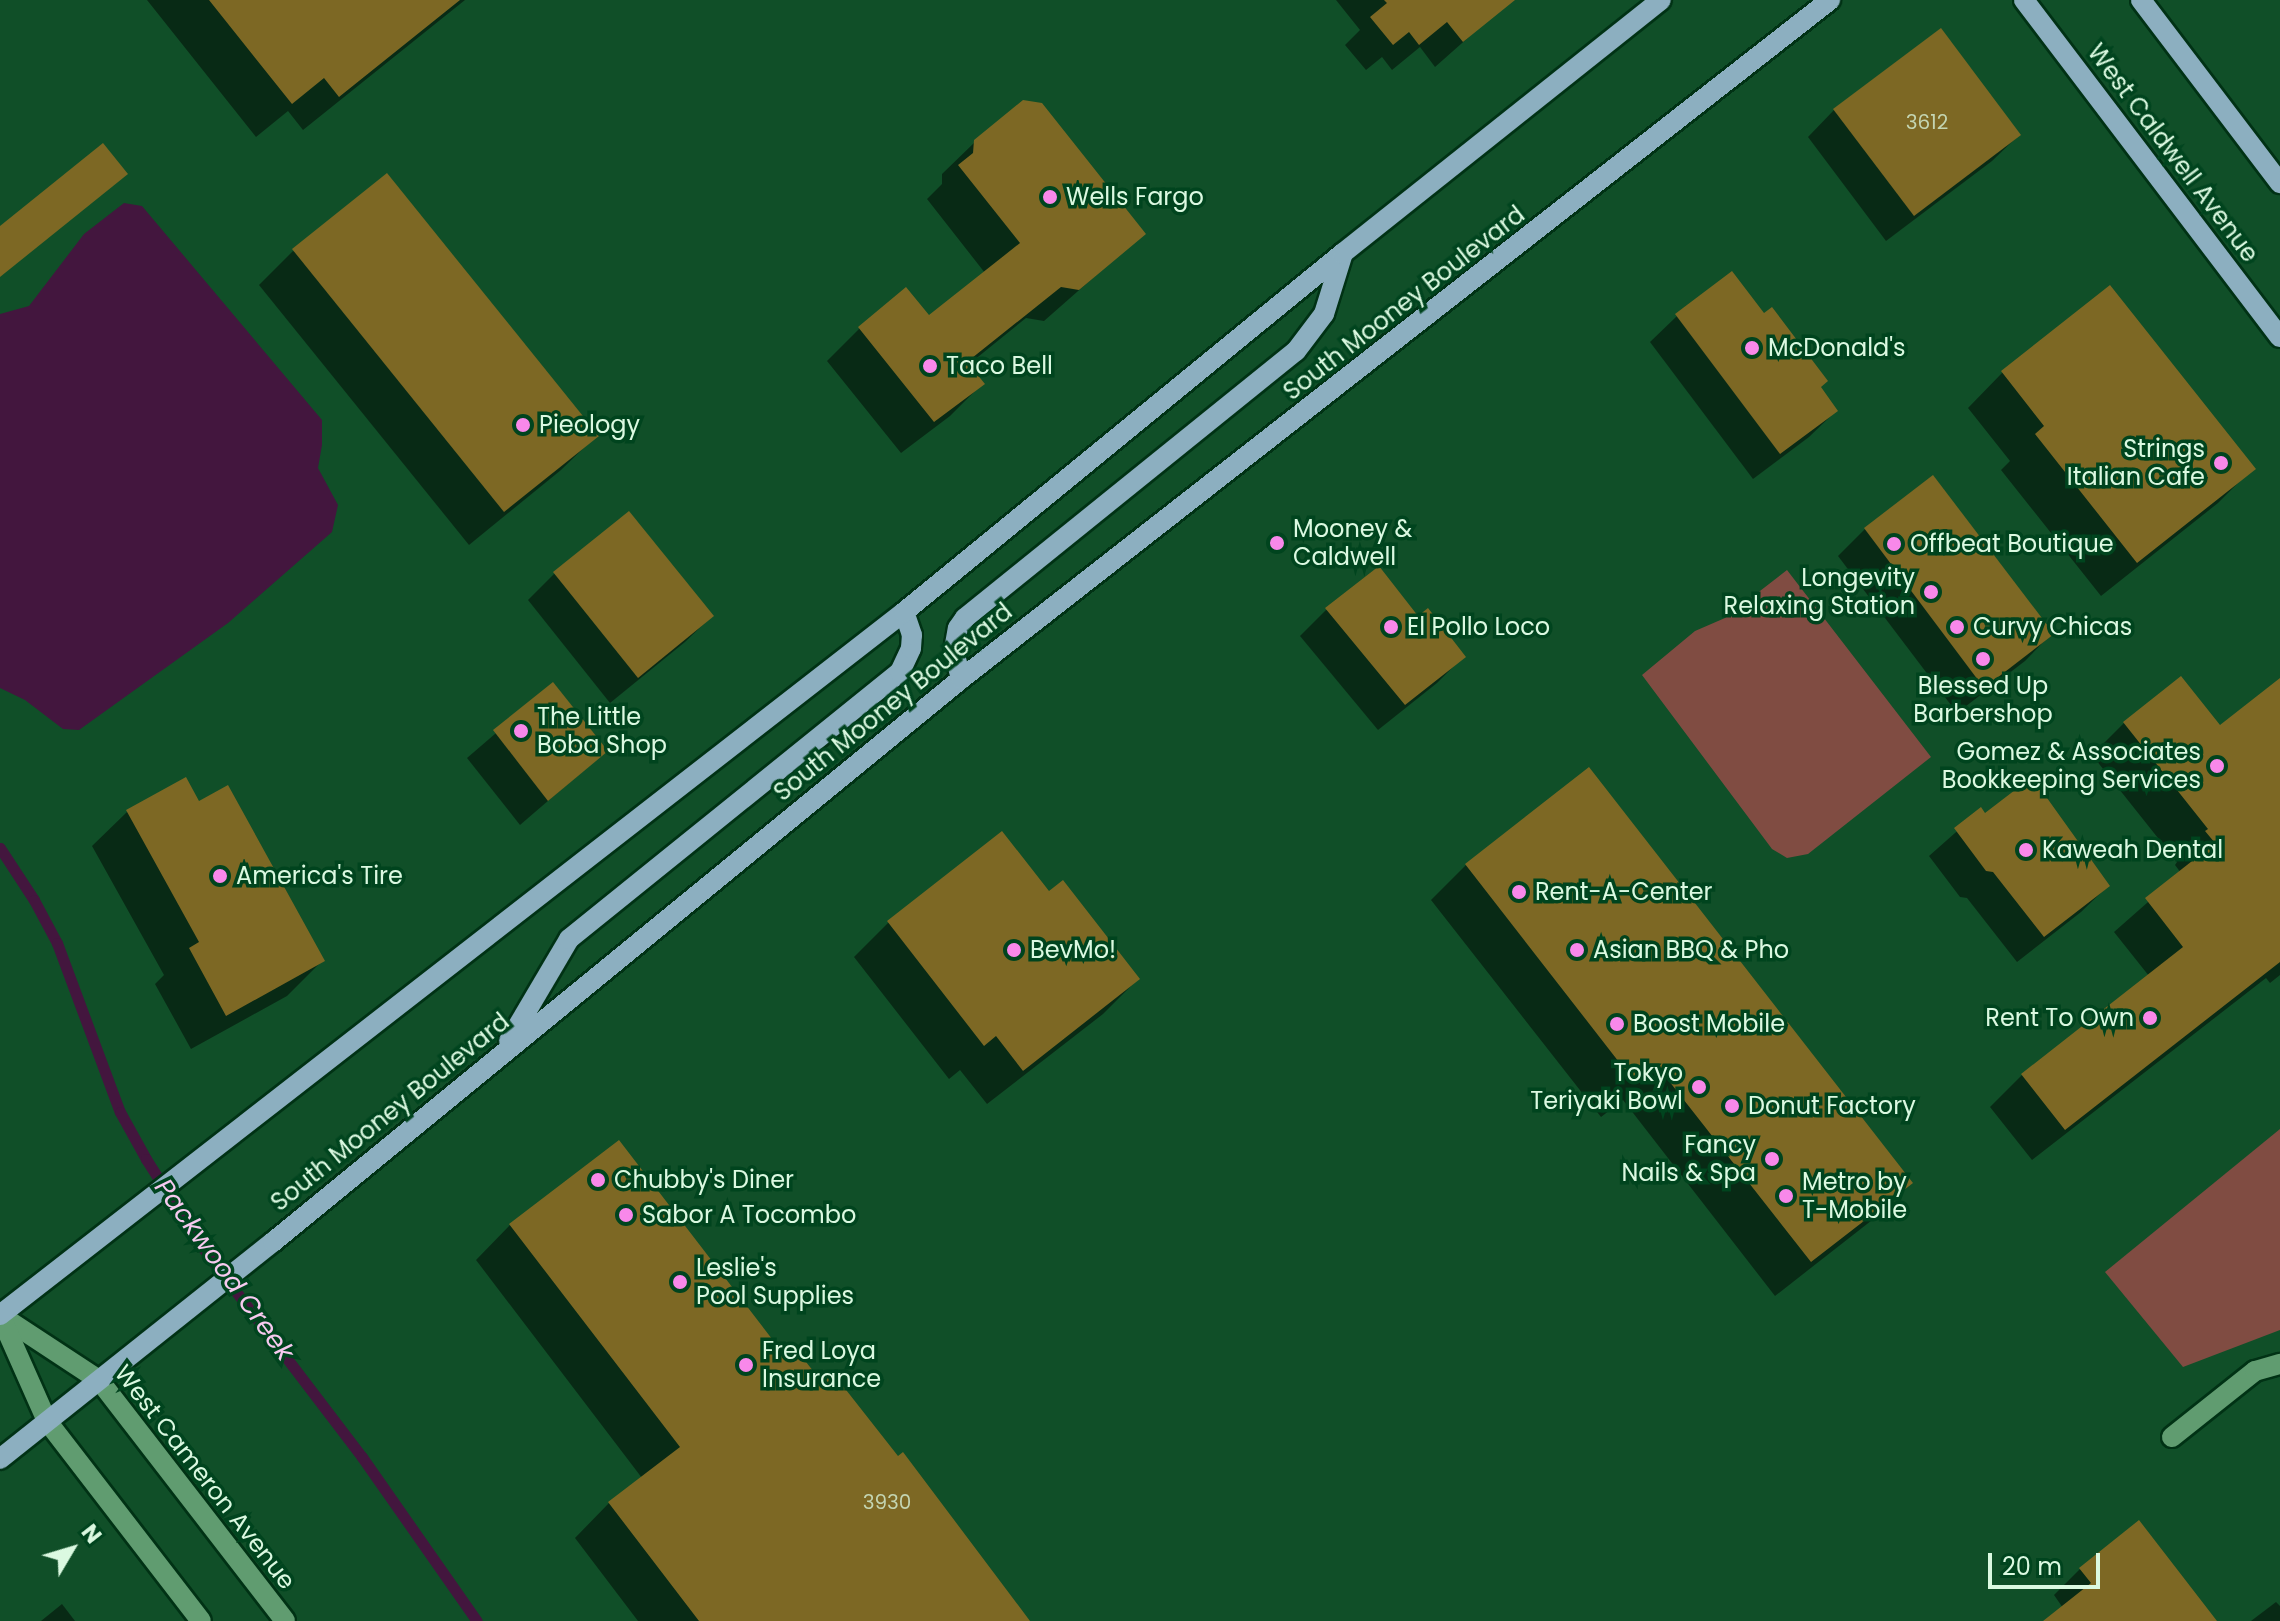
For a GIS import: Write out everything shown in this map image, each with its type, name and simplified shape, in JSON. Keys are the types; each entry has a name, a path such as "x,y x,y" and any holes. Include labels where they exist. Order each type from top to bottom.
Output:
{"main road":[{"path":"0,1315 904,612 1343,253 1661,0"},
{"name":"South Mooney Boulevard","path":"0,1459 273,1242 961,679 1830,0"},
{"name":"West Caldwell Avenue","path":"2024,0 2280,337"},
{"path":"2141,0 2280,183"},
{"path":"961,679 954,650 958,628 965,618 1296,351 1324,314 1343,253"},
{"path":"501,1054 569,939 900,672 911,648 912,635 904,612"}],"street":[{"name":"West Cameron Avenue","path":"0,1315 99,1380 285,1621"},
{"path":"0,1315 47,1421 201,1621"},
{"path":"2172,1437 2255,1371 2280,1364"}],"shaded area":[{"path":"124,203 142,206 322,420 318,468 338,505 332,532 228,623 79,730 63,729 25,700 0,688 0,314 29,306 84,234"},
{"path":"1787,570 1931,757 1808,854 1787,858 1772,849 1642,675 1695,631 1725,618"},
{"path":"2280,1129 2280,1330 2183,1367 2105,1272"}],"building":[{"path":"209,0 460,0 339,97 324,78 292,104"},
{"path":"1384,0 1515,0 1463,42 1447,22 1419,45 1409,32 1393,45 1370,17 1387,3"},
{"path":"1941,28 2021,135 1914,216 1833,109"},
{"name":"Wells Fargo","path":"1023,100 1042,103 1146,234 1079,290 1061,287 967,362 985,384 934,422 858,327 906,287 929,315 1020,243 958,165 973,153 974,140"},
{"path":"103,143 128,174 0,277 0,226"},
{"path":"387,173 599,436 504,512 292,249"},
{"name":"McDonald's","path":"1732,271 1764,313 1772,307 1828,381 1821,387 1838,411 1780,454 1675,314"},
{"path":"2110,285 2256,469 2137,563 2035,434 2044,426 2001,371"},
{"path":"1933,475 2054,634 1984,688 1864,528"},
{"path":"629,511 714,616 638,678 553,572"},
{"name":"El Pollo Loco","path":"1379,566 1418,616 1428,608 1466,657 1405,705 1325,608"},
{"path":"2181,676 2220,725 2280,678 2280,962 2065,1130 2021,1074 2183,947 2145,898 2215,843 2205,831 2208,829 2123,722"},
{"path":"553,682 608,751 548,801 493,730"},
{"path":"1589,767 1913,1183 1811,1262 1658,1067 1636,1084 1465,864"},
{"name":"America's Tire","path":"186,777 199,801 228,785 325,961 226,1016 189,948 199,942 126,810"},
{"name":"Kaweah Dental","path":"2032,777 2110,886 2044,937 1993,872 1986,871 1954,828 1981,807 1985,813"},
{"name":"BevMo!","path":"1002,831 1049,891 1063,880 1140,979 1023,1071 996,1036 984,1046 887,921"},
{"path":"619,1140 789,1361 799,1353 821,1381 832,1372 898,1456 903,1452 1030,1621 699,1621 608,1502 680,1447 509,1224"},
{"path":"2139,1520 2217,1621 2043,1621 2091,1583 2079,1568"}],"waterway":[{"name":"Packwood Creek","path":"0,848 34,900 57,943 120,1112 146,1159 202,1247 362,1457 477,1621"}],"place":[{"name":"Wells Fargo","path":"1050,197"},
{"name":"McDonald's","path":"1752,348"},
{"name":"Taco Bell","path":"930,366"},
{"name":"Pieology","path":"523,425"},
{"name":"Strings Italian Cafe","path":"2221,463"},
{"name":"Mooney & Caldwell","path":"1277,543"},
{"name":"Offbeat Boutique","path":"1894,544"},
{"name":"Longevity Relaxing Station","path":"1931,592"},
{"name":"El Pollo Loco","path":"1391,627"},
{"name":"Curvy Chicas","path":"1957,627"},
{"name":"Blessed Up Barbershop","path":"1983,659"},
{"name":"The Little Boba Shop","path":"521,731"},
{"name":"Gomez & Associates Bookkeeping Services","path":"2217,766"},
{"name":"Kaweah Dental","path":"2026,850"},
{"name":"America's Tire","path":"220,876"},
{"name":"Rent-A-Center","path":"1519,892"},
{"name":"BevMo!","path":"1014,950"},
{"name":"Asian BBQ & Pho","path":"1577,950"},
{"name":"Rent To Own","path":"2150,1018"},
{"name":"Boost Mobile","path":"1617,1024"},
{"name":"Tokyo Teriyaki Bowl","path":"1699,1087"},
{"name":"Donut Factory","path":"1732,1106"},
{"name":"Fancy Nails & Spa","path":"1772,1159"},
{"name":"Chubby's Diner","path":"598,1180"},
{"name":"Metro by T-Mobile","path":"1786,1196"},
{"name":"Sabor A Tocombo","path":"626,1215"},
{"name":"Leslie's Pool Supplies","path":"680,1282"},
{"name":"Fred Loya Insurance","path":"746,1365"}]}
